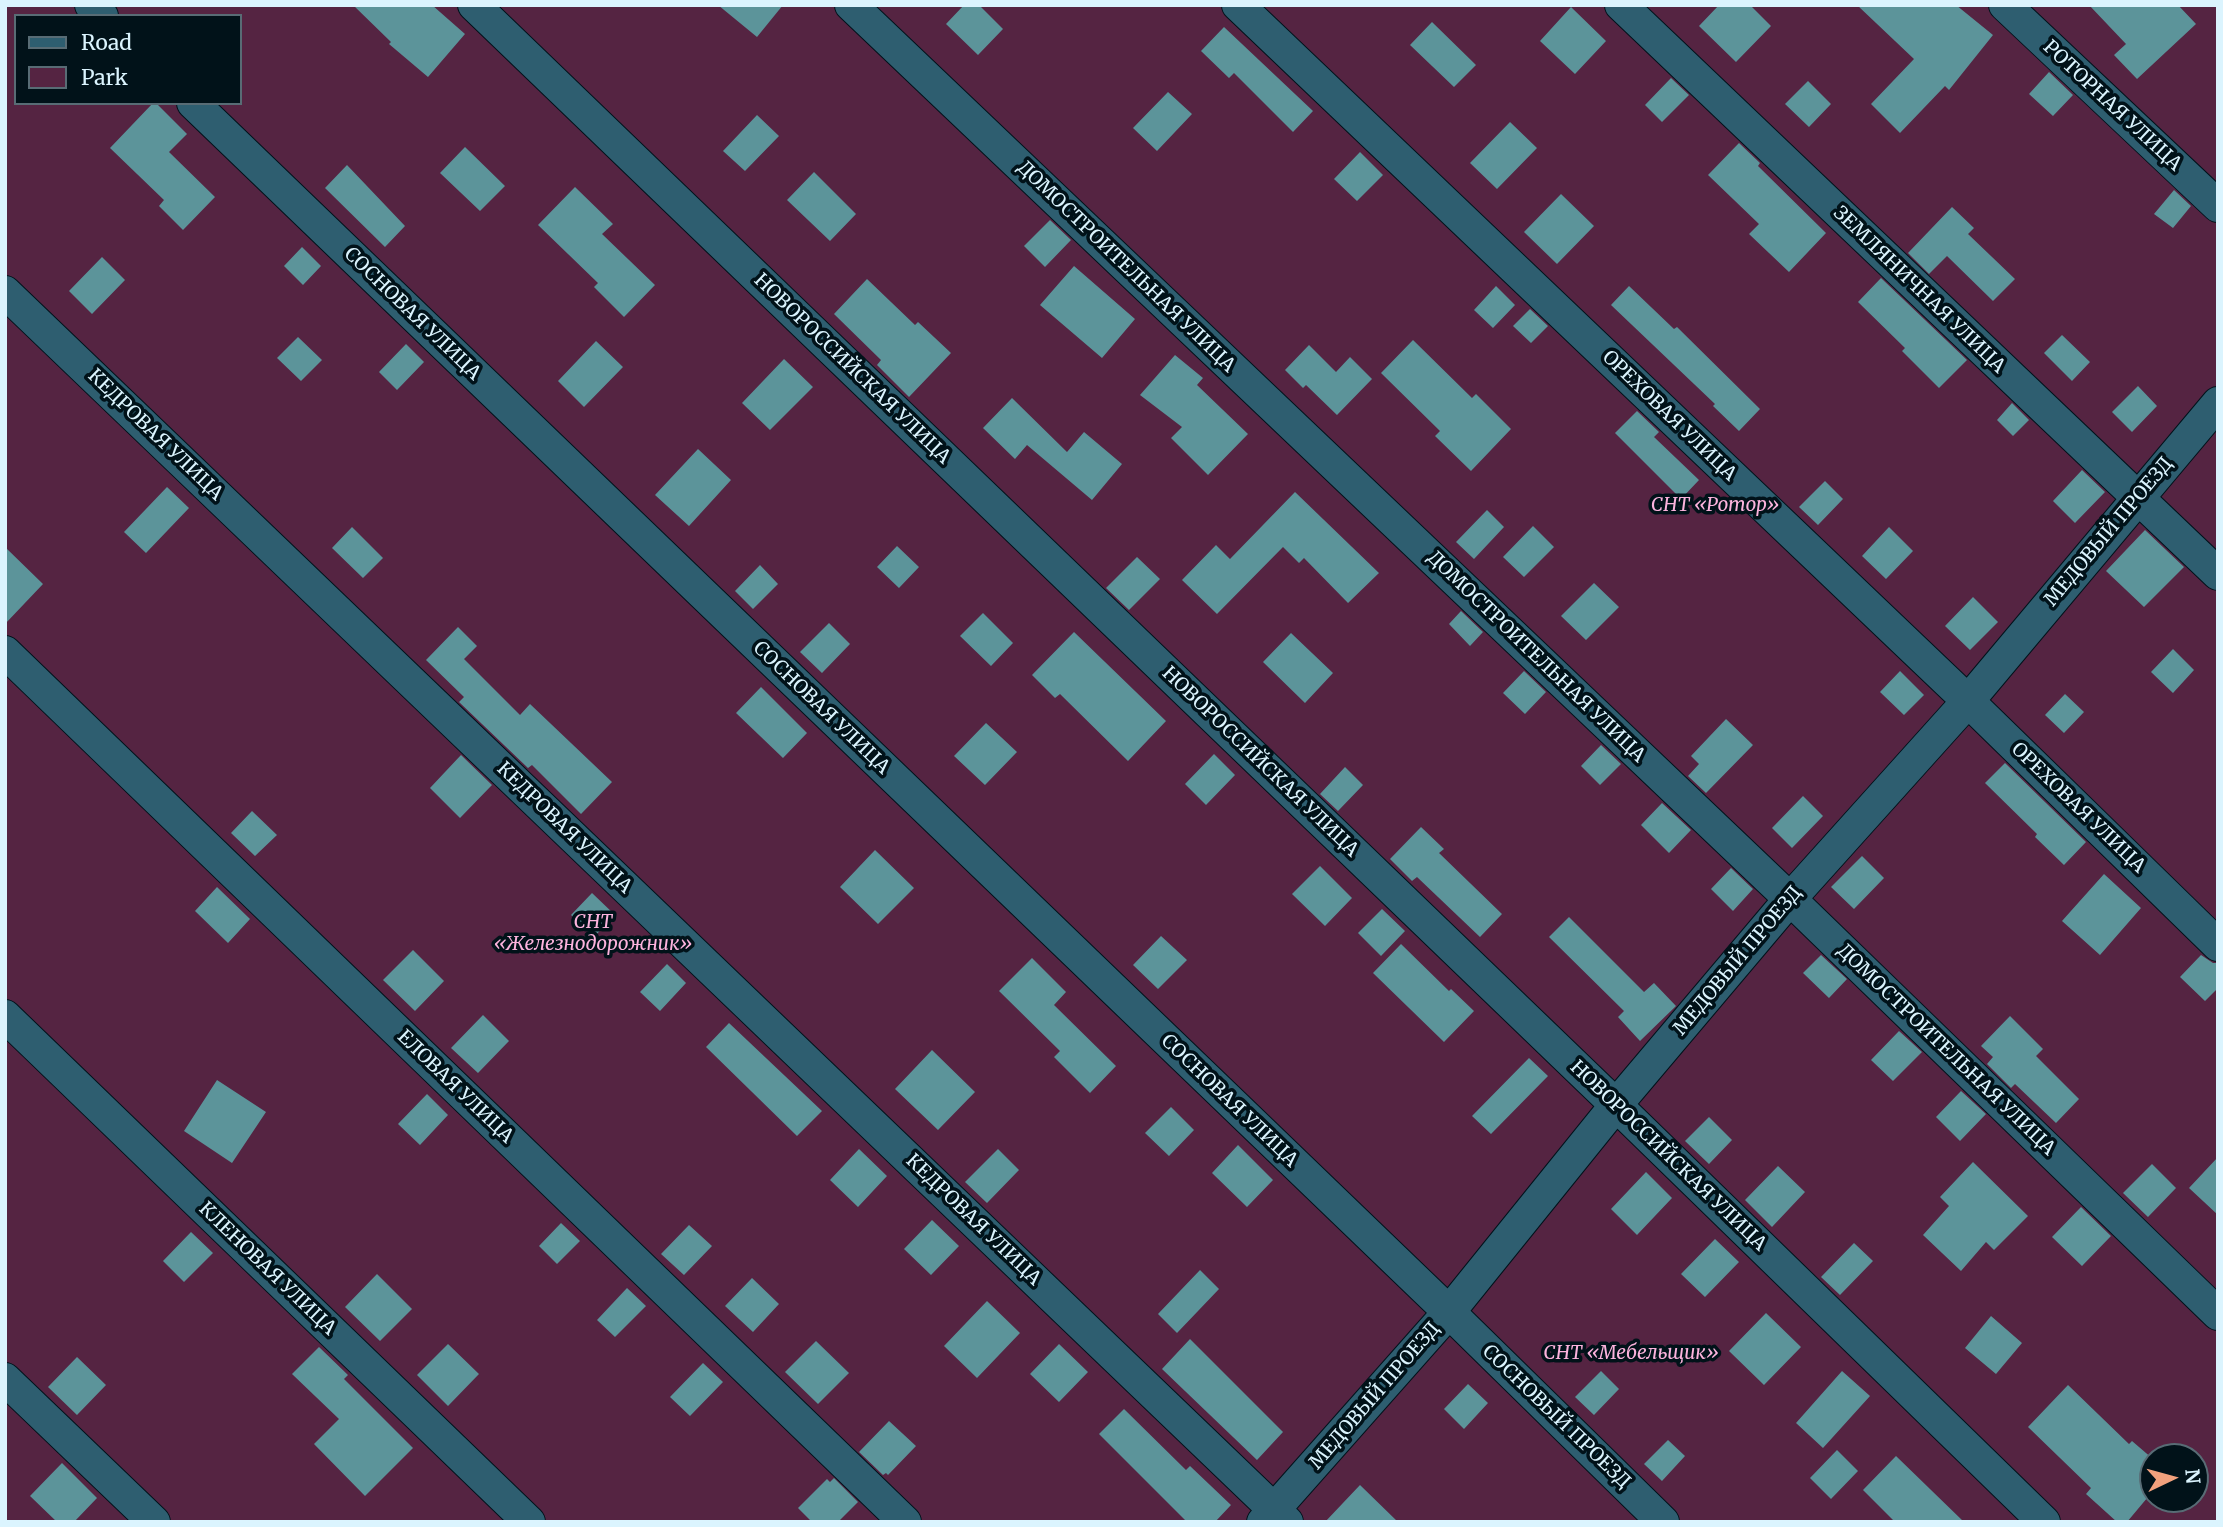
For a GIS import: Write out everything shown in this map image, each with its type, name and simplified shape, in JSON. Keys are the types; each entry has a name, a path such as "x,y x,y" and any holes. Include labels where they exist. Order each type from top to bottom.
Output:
{"street":[{"name":"НОВОРОССИЙСКАЯ УЛИЦА","path":"474,5 1616,1105 2044,1522"},
{"name":"ДОМОСТРОИТЕЛЬНАЯ УЛИЦА","path":"851,5 1790,898 2218,1314"},
{"name":"ОРЕХОВАЯ УЛИЦА","path":"1238,5 1968,701 2218,945"},
{"name":"ЗЕМЛЯНИЧНАЯ УЛИЦА","path":"1621,5 2218,574"},
{"name":"РОТОРНАЯ УЛИЦА","path":"2006,5 2218,206"},
{"name":"СОСНОВАЯ УЛИЦА","path":"195,105 1448,1312"},
{"name":"КЕДРОВАЯ УЛИЦА","path":"5,292 1275,1518"},
{"name":"МЕДОВЫЙ ПРОЕЗД","path":"1275,1518 1790,898 1968,701 2218,403"},
{"name":"ЕЛОВАЯ УЛИЦА","path":"5,652 905,1522"},
{"name":"КЛЕНОВАЯ УЛИЦА","path":"5,1016 529,1522"},
{"name":"СОСНОВЫЙ ПРОЕЗД","path":"1448,1312 1663,1522"},
{"path":"5,1379 154,1522"}],"green space":[{"path":"5,5 2218,5 2218,1522 5,1522"}],"building":[{"path":"353,5 432,5 465,34 428,77 389,44 391,42"},
{"path":"718,5 783,5 757,37"},
{"path":"964,5 979,5 1003,29 978,55 946,24"},
{"path":"1719,5 1750,5 1771,26 1736,62 1699,26"},
{"path":"1857,5 1956,5 1993,35 1949,90 1945,86 1900,133 1871,104 1914,59"},
{"path":"2089,5 2178,5 2196,24 2137,79 2114,55 2126,44"},
{"path":"1571,7 1606,41 1575,74 1540,41"},
{"path":"1432,22 1476,65 1454,87 1410,45"},
{"path":"1224,27 1313,111 1293,132 1234,73 1229,78 1201,51"},
{"path":"2049,72 2073,95 2053,116 2029,94"},
{"path":"1671,78 1689,95 1662,122 1645,105"},
{"path":"1808,81 1831,104 1809,127 1785,104"},
{"path":"1168,92 1192,114 1157,151 1133,128"},
{"path":"151,105 158,105 187,134 169,152 215,197 183,230 159,206 164,200 110,148"},
{"path":"757,115 779,136 745,171 723,151"},
{"path":"1510,122 1537,148 1497,189 1470,163"},
{"path":"1739,143 1760,163 1758,166 1826,233 1789,272 1749,234 1759,224 1708,175"},
{"path":"465,147 505,186 480,211 440,173"},
{"path":"1360,152 1383,175 1357,201 1334,179"},
{"path":"347,165 405,226 385,247 325,188"},
{"path":"814,172 856,214 830,241 787,200"},
{"path":"575,187 613,224 602,234 655,285 624,317 594,287 598,283 538,225"},
{"path":"2174,190 2191,206 2173,228 2154,214"},
{"path":"1561,194 1594,226 1557,264 1524,232"},
{"path":"1952,207 1974,228 1968,234 2015,279 1993,301 1947,256 1929,274 1908,253"},
{"path":"1050,220 1071,240 1045,267 1024,246"},
{"path":"302,247 321,266 303,285 284,266"},
{"path":"102,257 125,280 92,314 69,291"},
{"path":"1074,266 1135,319 1102,358 1040,305"},
{"path":"1881,278 1967,360 1939,388 1902,351 1905,348 1858,302"},
{"path":"867,279 915,325 918,322 951,353 909,397 877,365 881,360 834,314"},
{"path":"1496,286 1515,305 1493,328 1474,310"},
{"path":"1629,286 1674,329 1677,327 1760,409 1739,431 1713,406 1715,404 1611,305"},
{"path":"1530,309 1548,326 1531,343 1513,326"},
{"path":"2062,335 2090,362 2072,381 2044,353"},
{"path":"298,337 322,360 301,381 277,358"},
{"path":"1413,340 1472,398 1476,394 1511,429 1471,471 1435,436 1440,431 1381,373"},
{"path":"596,341 623,367 584,407 558,381"},
{"path":"406,344 424,362 397,390 379,372"},
{"path":"1309,345 1336,372 1350,357 1372,379 1337,415 1306,385 1303,388 1285,370"},
{"path":"1175,355 1203,378 1197,385 1248,434 1208,475 1171,438 1182,427 1140,395"},
{"path":"784,359 813,387 770,430 742,403"},
{"path":"2138,386 2157,406 2132,432 2112,412"},
{"path":"1012,398 1067,452 1084,432 1122,464 1092,500 1027,445 1015,459 983,428"},
{"path":"2012,403 2029,420 2013,436 1997,420"},
{"path":"1637,411 1659,432 1654,437 1699,480 1681,499 1615,433"},
{"path":"698,449 731,480 689,526 655,495"},
{"path":"2082,470 2105,492 2075,523 2053,501"},
{"path":"1825,481 1843,499 1818,525 1799,507"},
{"path":"167,487 189,508 146,553 124,532"},
{"path":"1295,492 1379,573 1348,603 1304,558 1299,563 1283,547 1217,614 1182,580 1216,545 1230,559"},
{"path":"1487,510 1504,527 1474,559 1456,542"},
{"path":"1533,526 1554,547 1524,577 1503,557"},
{"path":"352,527 383,558 363,578 332,548"},
{"path":"1889,527 1913,551 1886,579 1862,556"},
{"path":"2145,530 2184,567 2144,607 2106,571"},
{"path":"897,546 919,567 899,588 877,567"},
{"path":"5,547 43,584 5,624"},
{"path":"1137,557 1160,579 1129,610 1106,588"},
{"path":"760,565 778,584 753,609 735,591"},
{"path":"1594,583 1619,607 1586,640 1561,616"},
{"path":"1973,597 1998,622 1970,650 1945,626"},
{"path":"1461,611 1483,632 1470,646 1449,624"},
{"path":"983,613 1013,643 991,666 960,636"},
{"path":"829,623 850,644 822,673 800,652"},
{"path":"458,627 477,646 464,659 520,715 530,704 612,782 581,814 532,765 528,768 459,702 464,697 426,660"},
{"path":"1074,632 1166,721 1128,761 1060,694 1055,698 1032,675"},
{"path":"1291,633 1333,673 1305,703 1263,662"},
{"path":"2173,649 2194,670 2173,693 2151,672"},
{"path":"1524,671 1546,692 1525,714 1503,693"},
{"path":"1900,671 1924,695 1904,715 1880,692"},
{"path":"761,687 807,733 783,758 736,713"},
{"path":"2065,694 2084,712 2064,733 2045,715"},
{"path":"1726,719 1753,745 1706,793 1688,776 1699,764 1691,756"},
{"path":"986,723 1017,752 985,785 954,756"},
{"path":"1601,745 1621,764 1600,785 1581,766"},
{"path":"1214,754 1235,775 1206,805 1185,784"},
{"path":"461,755 492,785 460,818 430,788"},
{"path":"2005,763 2086,842 2064,865 1985,783"},
{"path":"1345,767 1363,785 1338,811 1320,794"},
{"path":"1803,796 1823,816 1792,848 1772,828"},
{"path":"1662,803 1691,830 1669,853 1641,825"},
{"path":"252,811 277,835 255,856 231,833"},
{"path":"1421,827 1444,849 1439,853 1502,914 1480,937 1417,877 1412,881 1390,859"},
{"path":"875,850 914,888 878,924 840,887"},
{"path":"1862,856 1884,878 1854,909 1831,887"},
{"path":"1320,866 1352,898 1325,926 1292,894"},
{"path":"1731,868 1753,889 1733,911 1711,889"},
{"path":"2104,874 2141,908 2100,955 2062,921"},
{"path":"217,887 250,919 228,943 195,911"},
{"path":"592,893 615,915 594,937 571,915"},
{"path":"1382,909 1405,931 1381,956 1358,933"},
{"path":"1569,917 1644,992 1654,983 1676,1006 1640,1041 1618,1017 1624,1011 1549,937"},
{"path":"1161,936 1187,960 1158,989 1133,965"},
{"path":"1401,944 1449,991 1451,989 1474,1011 1444,1042 1373,973"},
{"path":"413,950 444,981 415,1011 383,980"},
{"path":"1821,955 1847,979 1829,998 1803,973"},
{"path":"2201,955 2213,963 2218,963 2218,988 2205,1001 2180,977"},
{"path":"1032,958 1066,992 1054,1005 1116,1066 1090,1093 1054,1057 1060,1051 999,991"},
{"path":"667,964 686,983 660,1011 640,992"},
{"path":"483,1015 509,1041 478,1073 451,1048"},
{"path":"2010,1016 2043,1049 2036,1056 2079,1099 2056,1123 2015,1084 2011,1088 1987,1064 1993,1057 1981,1046"},
{"path":"729,1023 822,1111 797,1136 706,1047"},
{"path":"1899,1031 1922,1052 1893,1081 1871,1060"},
{"path":"932,1050 975,1092 938,1130 895,1089"},
{"path":"1529,1058 1548,1076 1491,1134 1472,1116"},
{"path":"217,1080 266,1112 232,1163 184,1131"},
{"path":"1961,1091 1986,1114 1960,1141 1936,1117"},
{"path":"427,1094 448,1115 420,1145 398,1124"},
{"path":"1171,1107 1194,1130 1169,1156 1145,1133"},
{"path":"1709,1117 1732,1140 1709,1164 1685,1141"},
{"path":"1238,1145 1273,1180 1247,1207 1212,1173"},
{"path":"859,1149 887,1176 858,1207 830,1180"},
{"path":"998,1149 1019,1170 987,1203 965,1182"},
{"path":"2218,1157 2218,1215 2189,1188"},
{"path":"1973,1162 2028,1216 1994,1250 1986,1242 1961,1271 1923,1235 1949,1206 1940,1197"},
{"path":"2152,1164 2176,1188 2148,1217 2123,1193"},
{"path":"1778,1166 1805,1192 1772,1227 1745,1200"},
{"path":"1646,1172 1672,1198 1637,1235 1611,1209"},
{"path":"2081,1207 2111,1236 2082,1266 2052,1237"},
{"path":"932,1220 959,1246 931,1275 904,1249"},
{"path":"561,1223 580,1241 557,1264 539,1246"},
{"path":"689,1225 712,1246 684,1275 661,1254"},
{"path":"191,1232 213,1253 184,1282 163,1261"},
{"path":"1715,1239 1739,1262 1705,1297 1681,1274"},
{"path":"1854,1243 1873,1261 1840,1295 1821,1277"},
{"path":"1200,1270 1219,1289 1177,1333 1158,1314"},
{"path":"377,1274 412,1309 380,1341 345,1307"},
{"path":"752,1278 779,1304 753,1332 725,1306"},
{"path":"627,1288 646,1306 615,1337 597,1320"},
{"path":"987,1301 1020,1333 977,1378 944,1346"},
{"path":"1766,1313 1801,1347 1764,1385 1729,1351"},
{"path":"1991,1316 2022,1343 1996,1374 1965,1348"},
{"path":"1190,1339 1283,1432 1257,1460 1162,1369"},
{"path":"816,1341 849,1373 818,1404 785,1372"},
{"path":"448,1344 479,1374 448,1406 417,1375"},
{"path":"1059,1344 1088,1372 1059,1402 1030,1374"},
{"path":"319,1347 348,1375 344,1379 413,1448 365,1496 314,1444 339,1419 292,1374"},
{"path":"77,1357 106,1385 77,1415 48,1387"},
{"path":"703,1363 723,1382 690,1416 670,1397"},
{"path":"1601,1371 1619,1389 1594,1415 1575,1397"},
{"path":"1842,1371 1870,1396 1823,1448 1796,1423"},
{"path":"1468,1384 1488,1403 1464,1429 1444,1409"},
{"path":"2068,1385 2129,1444 2132,1441 2139,1447 2139,1508 2127,1522 2117,1522 2086,1494 2091,1488 2028,1427"},
{"path":"1124,1409 1186,1470 1190,1466 1231,1505 1215,1522 1187,1522 1099,1434"},
{"path":"889,1421 916,1446 888,1475 883,1475 859,1452"},
{"path":"1668,1440 1685,1456 1662,1481 1644,1464"},
{"path":"1837,1450 1858,1471 1831,1499 1810,1478"},
{"path":"1896,1456 1964,1522 1895,1522 1863,1490"},
{"path":"62,1463 97,1498 74,1522 57,1522 30,1496"},
{"path":"834,1478 858,1502 838,1522 812,1522 798,1508 827,1479 830,1482"},
{"path":"1360,1485 1398,1522 1325,1522"}],"park label":[{"name":"СНТ «Ротор»","path":"1715,506"},
{"name":"СНТ «Железнодорожник»","path":"593,934"},
{"name":"СНТ «Мебельщик»","path":"1631,1354"}]}
